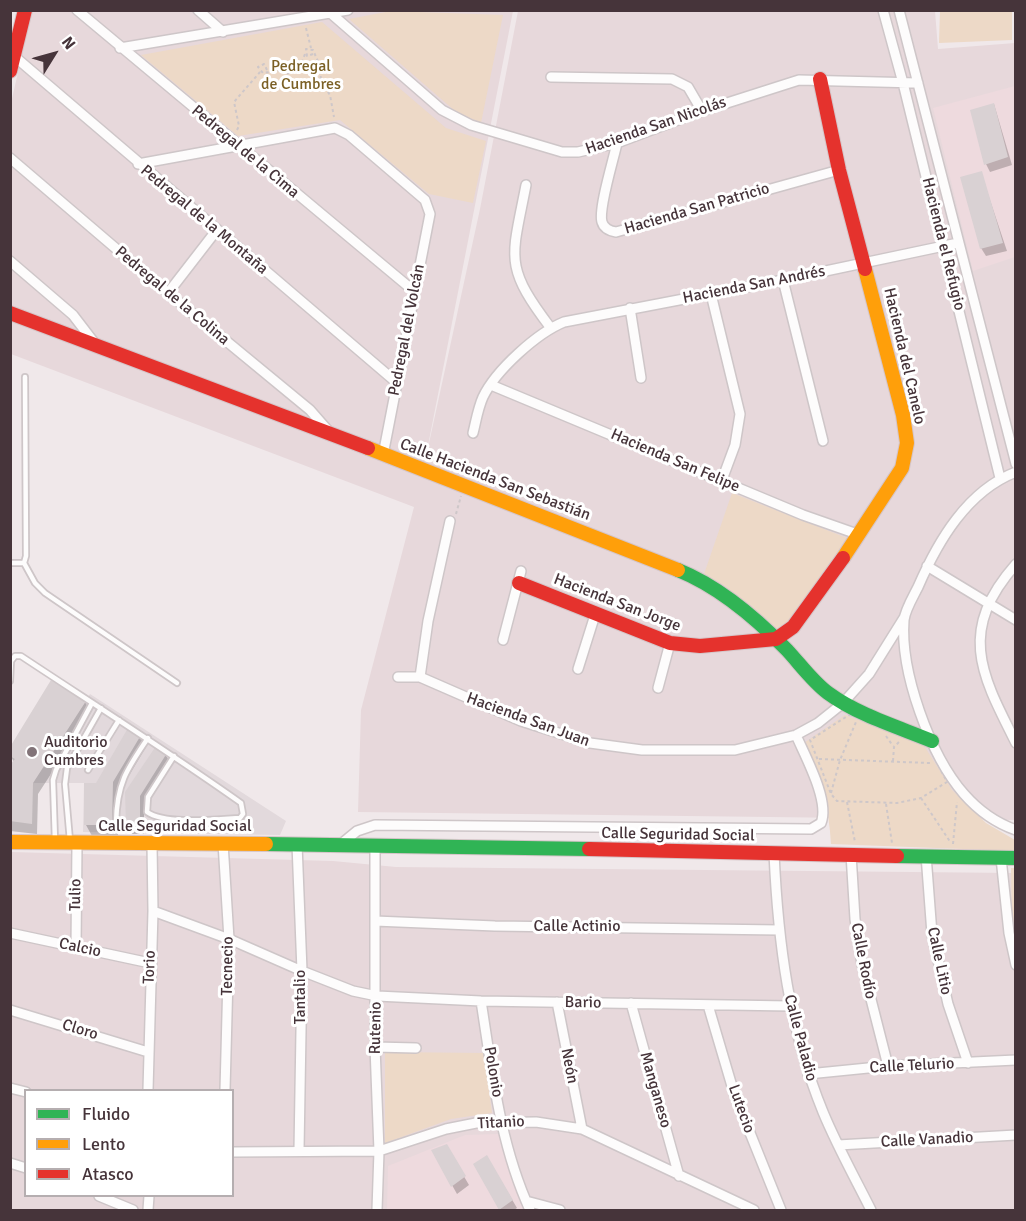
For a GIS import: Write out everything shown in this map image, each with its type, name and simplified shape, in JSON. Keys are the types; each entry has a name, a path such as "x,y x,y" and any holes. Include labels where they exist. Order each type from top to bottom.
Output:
{"street":[{"path":"10,71 25,10"},
{"name":"Pedregal de la Cima","path":"77,10 415,292"},
{"path":"198,10 223,32"},
{"path":"120,48 348,10"},
{"name":"Hacienda el Refugio","path":"883,10 944,246 1000,478"},
{"name":"Hacienda el Refugio","path":"899,10 1016,464"},
{"name":"Hacienda San Nicolás","path":"329,12 442,110 471,125 562,152 578,152 617,143 782,84 820,79 918,82"},
{"name":"Pedregal de la Montaña","path":"14,56 216,231 396,382"},
{"path":"551,77 672,79 688,87 702,111"},
{"name":"Hacienda del Canelo","path":"776,639 793,627 860,535 902,468 907,443 903,415 839,170 820,79"},
{"path":"138,164 236,144 335,128"},
{"name":"Pedregal del Volcán","path":"335,128 349,135 419,193 429,206 430,214 383,454"},
{"name":"Hacienda San Patricio","path":"617,143 601,216 605,228 610,231 839,170"},
{"name":"Pedregal de la Colina","path":"10,158 310,410 332,436"},
{"path":"472,433 483,397 491,385 532,342 550,327 527,297 514,267 516,236 526,185"},
{"path":"168,293 216,231"},
{"name":"Hacienda San Andrés","path":"550,327 630,308 783,280 958,243"},
{"path":"10,261 73,315 97,346"},
{"path":"783,280 823,441"},
{"path":"711,294 740,414 735,445 722,480"},
{"path":"630,308 641,378"},
{"name":"Calle Hacienda San Sebastián","path":"10,313 465,485 701,579 721,592 776,639 810,677 843,703 860,714 932,741"},
{"name":"Hacienda San Felipe","path":"491,385 802,515 860,535"},
{"path":"1000,478 1016,472"},
{"name":"Hacienda San Juan","path":"420,677 521,721 565,736 611,747 651,750 735,750 796,735 818,723 843,703 868,674 904,618 927,566 949,528 1000,478"},
{"path":"398,677 420,677 428,621 450,521"},
{"path":"1016,564 989,604 982,629 981,662 988,688 1016,743"},
{"path":"927,566 1016,620"},
{"name":"Hacienda San Jorge","path":"503,640 520,577 595,615 670,643 700,646 776,639"},
{"path":"578,669 595,615"},
{"path":"904,618 911,680 941,763 972,803 996,822 1016,831"},
{"path":"658,687 670,643"},
{"name":"Calle Seguridad Social","path":"340,845 357,831 375,825 811,829 821,823 823,811 818,789 796,735"},
{"name":"Calle Seguridad Social","path":"10,842 375,844 1008,858"},
{"name":"Tecnecio","path":"223,843 229,939 225,1089"},
{"name":"Tulio","path":"74,844 76,947"},
{"name":"Torio","path":"148,1089 153,911 152,844"},
{"name":"Tantalio","path":"297,844 302,971 299,1150"},
{"name":"Rutenio","path":"375,844 377,996 375,1047 379,1150 377,1210"},
{"name":"Calle Paladio","path":"774,853 779,930 790,1006 808,1074 838,1145 872,1210"},
{"name":"Calle Rodío","path":"854,854 855,920 862,964 888,1066"},
{"name":"Calle Litio","path":"926,855 932,934 936,956 968,1063"},
{"path":"1008,858 1007,924 1016,965"},
{"name":"Bario","path":"153,911 229,939 353,991 377,996 481,1001 790,1006"},
{"name":"Calle Actinio","path":"375,921 495,926 779,930"},
{"name":"Calcio","path":"10,933 150,963"},
{"name":"Polonio","path":"481,1001 502,1122 525,1201 530,1210"},
{"name":"Neón","path":"557,1002 582,1129"},
{"name":"Manganeso","path":"631,1003 679,1176"},
{"name":"Lutecio","path":"708,1005 734,1093 781,1210"},
{"name":"Cloro","path":"10,1011 148,1052"},
{"path":"375,1047 416,1048"},
{"name":"Calle Telurio","path":"808,1074 888,1066 1016,1060"},
{"name":"Titanio","path":"234,1152 379,1150 446,1129 502,1122 536,1122 582,1129 753,1210"},
{"name":"Calle Vanadio","path":"838,1145 1016,1135"},
{"path":"101,1197 132,1210"},
{"path":"525,1201 560,1210"}],"lane":[{"path":"25,377 24,563 35,583 45,593 177,683"},
{"path":"10,562 24,563"},
{"path":"10,681 11,661 15,656 21,656 148,738 174,756 241,803 243,814 240,818 156,817 147,813 147,797 174,756"},
{"path":"55,843 53,780 56,770 92,703"},
{"path":"74,844 65,784 67,768 101,708"},
{"path":"88,770 119,720"},
{"path":"116,823 117,800 122,779 148,738"}],"path":[{"path":"303,18 313,54 320,66 321,82 330,95 335,128"},
{"path":"236,144 236,133 239,126 234,102 260,72 283,70 289,73 291,68 302,62 306,49 311,48"},
{"path":"305,54 309,57 313,54"},
{"path":"260,72 258,67 262,64 266,65 267,70"},
{"path":"283,70 286,64 291,68"},
{"path":"450,521 455,517 465,485"},
{"path":"831,794 840,760 860,714"},
{"path":"947,782 921,798 886,803 837,801 831,794 819,759 811,744 813,736 849,715 860,714 926,744 941,763 951,788"},
{"path":"893,761 894,747 906,735"},
{"path":"819,759 941,763"},
{"path":"921,798 953,846 957,796"},
{"path":"847,802 854,854"},
{"path":"886,803 890,834"}],"shaded area":[{"path":"32,11 513,11 424,466 480,209 518,11 935,11 938,49 1015,43 1015,820 358,812 361,710 414,507 11,354 11,103"},
{"path":"1015,86 1015,257 973,271 933,108"},
{"path":"90,694 286,821 280,835 83,832 84,783 33,783"},
{"path":"11,852 333,861 396,867 1015,873 1015,1210 11,1210"},
{"path":"499,1134 523,1210 387,1210 388,1166 465,1135"}],"green space":[{"name":"Pedregal de Cumbres","path":"391,11 503,15 481,123 455,111 349,19"},
{"path":"940,11 1012,11 1012,40 939,43"},
{"name":"Pedregal de Cumbres","path":"322,22 446,128 486,141 473,203 429,194 340,120 238,136 141,55"},
{"path":"732,493 847,538 784,634 774,638 725,586 704,574"},
{"path":"845,715 923,744 952,790 986,823 1015,840 1015,851 831,844 823,792 804,743"},
{"path":"1011,868 1015,868 1015,931 1012,920"},
{"path":"385,1052 484,1053 492,1113 451,1119 385,1143"}],"building":[{"path":"994,103 1008,157 984,165 970,110"},
{"path":"982,171 1003,243 980,249 960,177"},
{"name":"Auditorio Cumbres","path":"51,680 86,701 33,783 32,824 10,821 10,765 15,759 10,756 10,747"},
{"path":"128,728 141,735 113,782 112,825 84,825 84,783 96,783"},
{"path":"156,746 167,753 140,796 140,827 126,826 125,792"},
{"path":"447,1144 466,1176 451,1187 431,1150"},
{"path":"487,1155 513,1200 499,1210 473,1164"}],"traffic: fast":[{"path":"678,570 723,594 750,615 787,650 822,689 865,714 932,741"},
{"path":"266,844 589,849"},
{"path":"897,856 1016,858"}],"traffic: slow":[{"path":"843,558 902,468 907,443 903,415 865,269"},
{"path":"368,448 678,570"},
{"path":"10,842 266,844"}],"traffic: jam":[{"path":"10,71 25,10"},
{"path":"820,79 839,170 865,269"},
{"path":"10,313 368,448"},
{"path":"519,583 670,643 700,646 776,639 793,627 843,558"},
{"path":"589,849 897,856"}],"place":[{"name":"Auditorio Cumbres","path":"32,752"}]}
